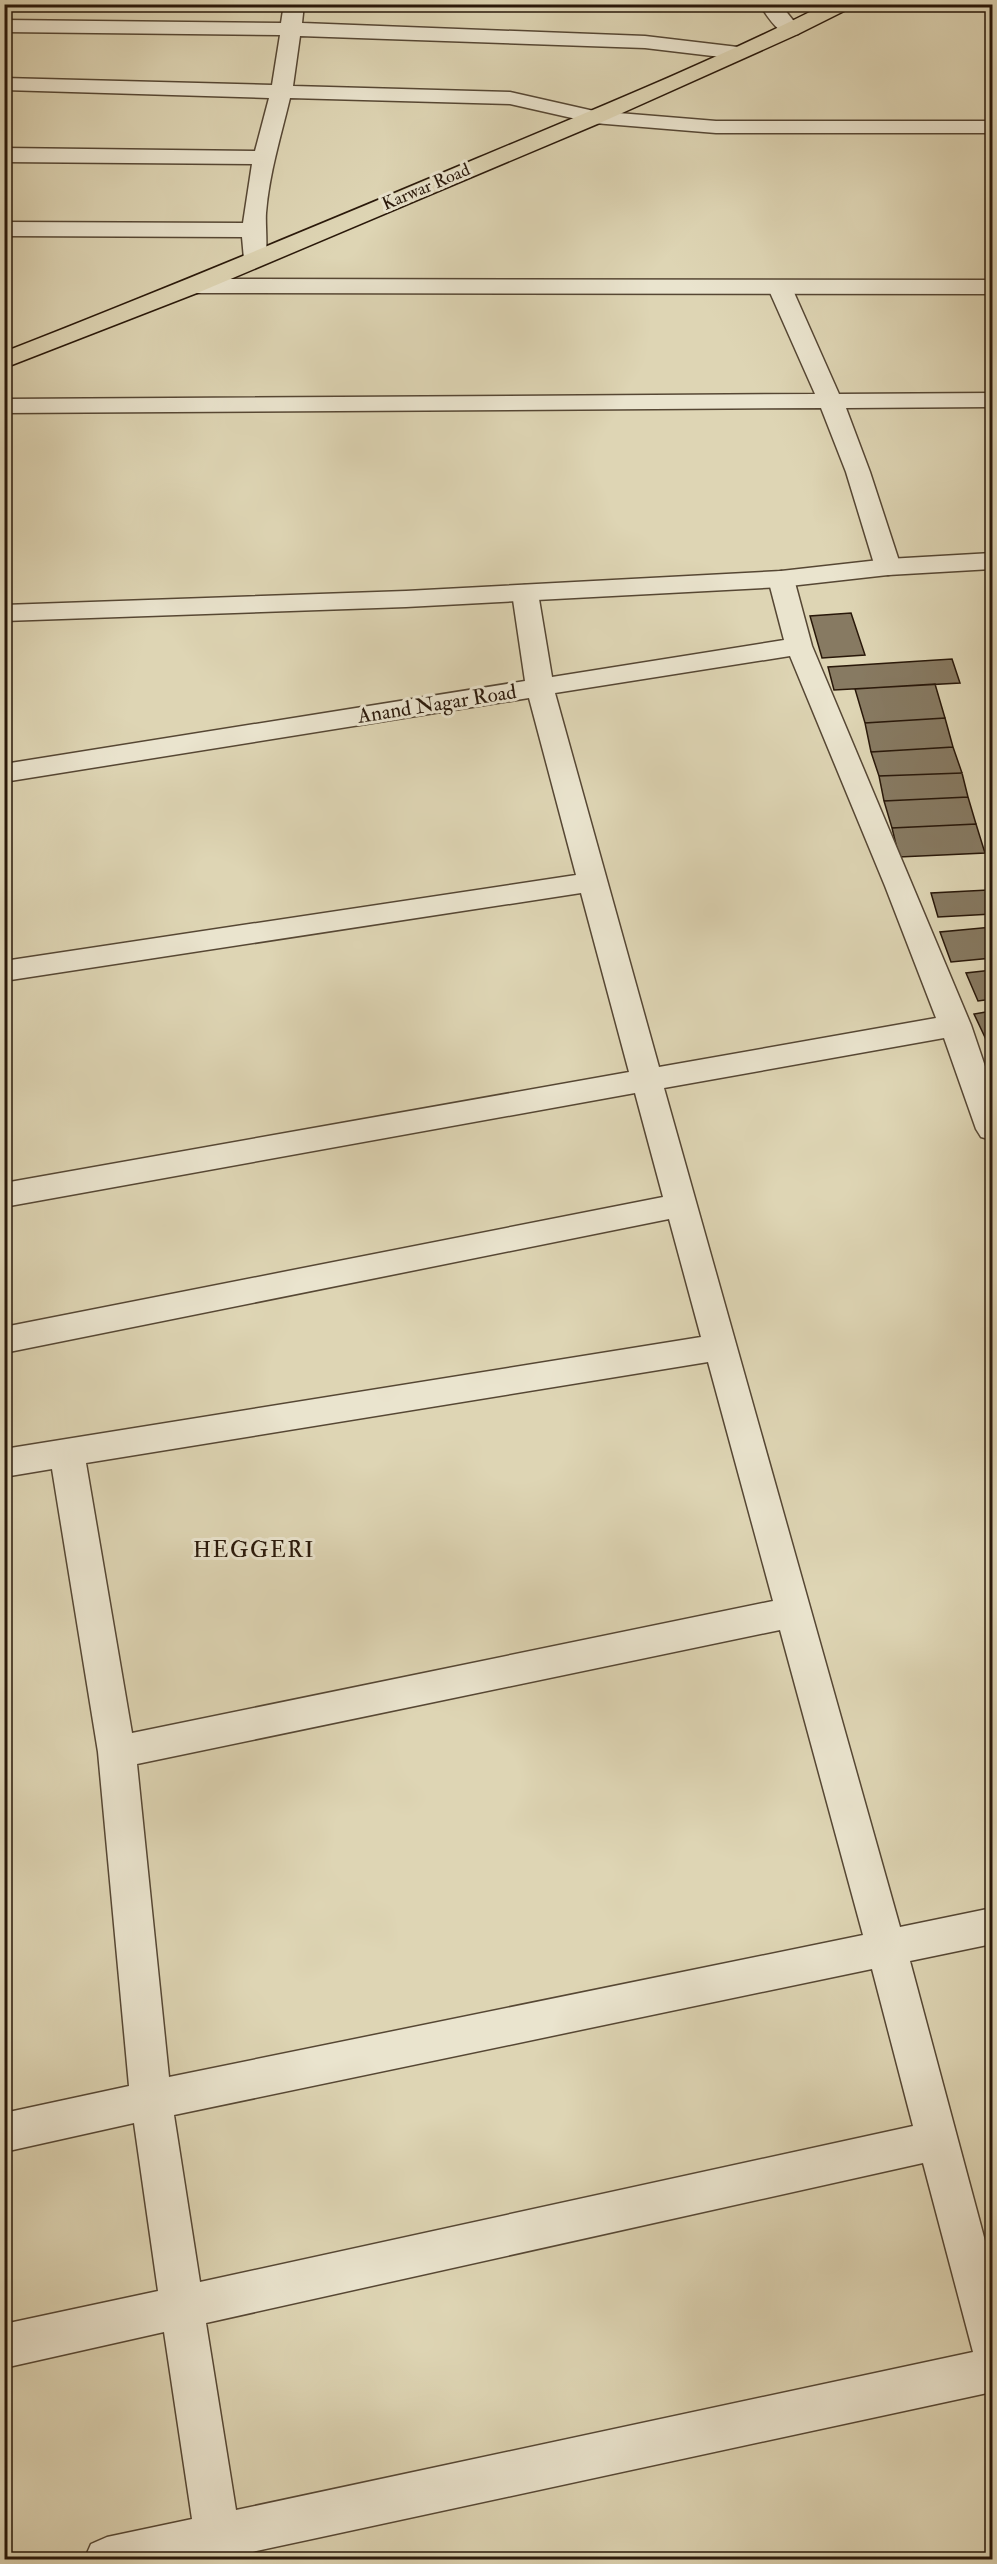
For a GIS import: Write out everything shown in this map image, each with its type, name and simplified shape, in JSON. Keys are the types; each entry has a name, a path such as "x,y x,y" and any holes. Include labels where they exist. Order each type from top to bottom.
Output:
{"highway":[{"name":"Karwar Road","path":"4,361 194,286 594,117 791,30 843,4"}],"street":[{"path":"255,259 252,230 262,158 281,91 294,4"},
{"path":"769,4 791,30"},
{"path":"4,26 290,29 645,42 738,53"},
{"path":"4,84 510,98 594,117 716,127 993,127"},
{"path":"4,155 262,158"},
{"path":"4,229 252,230"},
{"path":"194,286 780,288 993,286"},
{"path":"780,288 831,402 858,472 888,567"},
{"path":"4,406 993,400"},
{"path":"4,613 394,600 781,579 888,567 993,561"},
{"path":"781,579 799,646 869,809 956,1025 993,1129"},
{"path":"525,593 540,688 680,1205 886,1946 993,2346"},
{"name":"Anand Nagar Road","path":"4,773 799,646"},
{"path":"4,971 592,882"},
{"path":"4,1195 956,1025"},
{"path":"4,1340 680,1205"},
{"path":"4,1463 721,1347"},
{"path":"68,1454 117,1752 151,2100 217,2536"},
{"path":"117,1752 794,1612"},
{"path":"4,2133 886,1946 993,1926"},
{"path":"4,2346 938,2140"},
{"path":"106,2559 993,2370"}],"building":[{"path":"851,613 865,655 822,658 810,616"},
{"path":"952,659 960,683 834,690 828,667"},
{"path":"935,684 945,718 865,723 855,689"},
{"path":"945,718 953,747 871,752 865,723"},
{"path":"953,747 962,773 879,776 871,752"},
{"path":"962,773 968,797 884,801 879,776"},
{"path":"968,797 976,824 892,828 884,801"},
{"path":"976,824 985,853 899,857 892,828"},
{"path":"988,890 992,914 938,917 931,893"},
{"path":"992,927 992,958 951,962 940,932"},
{"path":"992,970 992,999 978,1001 966,973"},
{"path":"992,1011 992,1050 991,1050 974,1014"}],"district":[{"name":"HEGGERI","path":"254,1550"}]}
